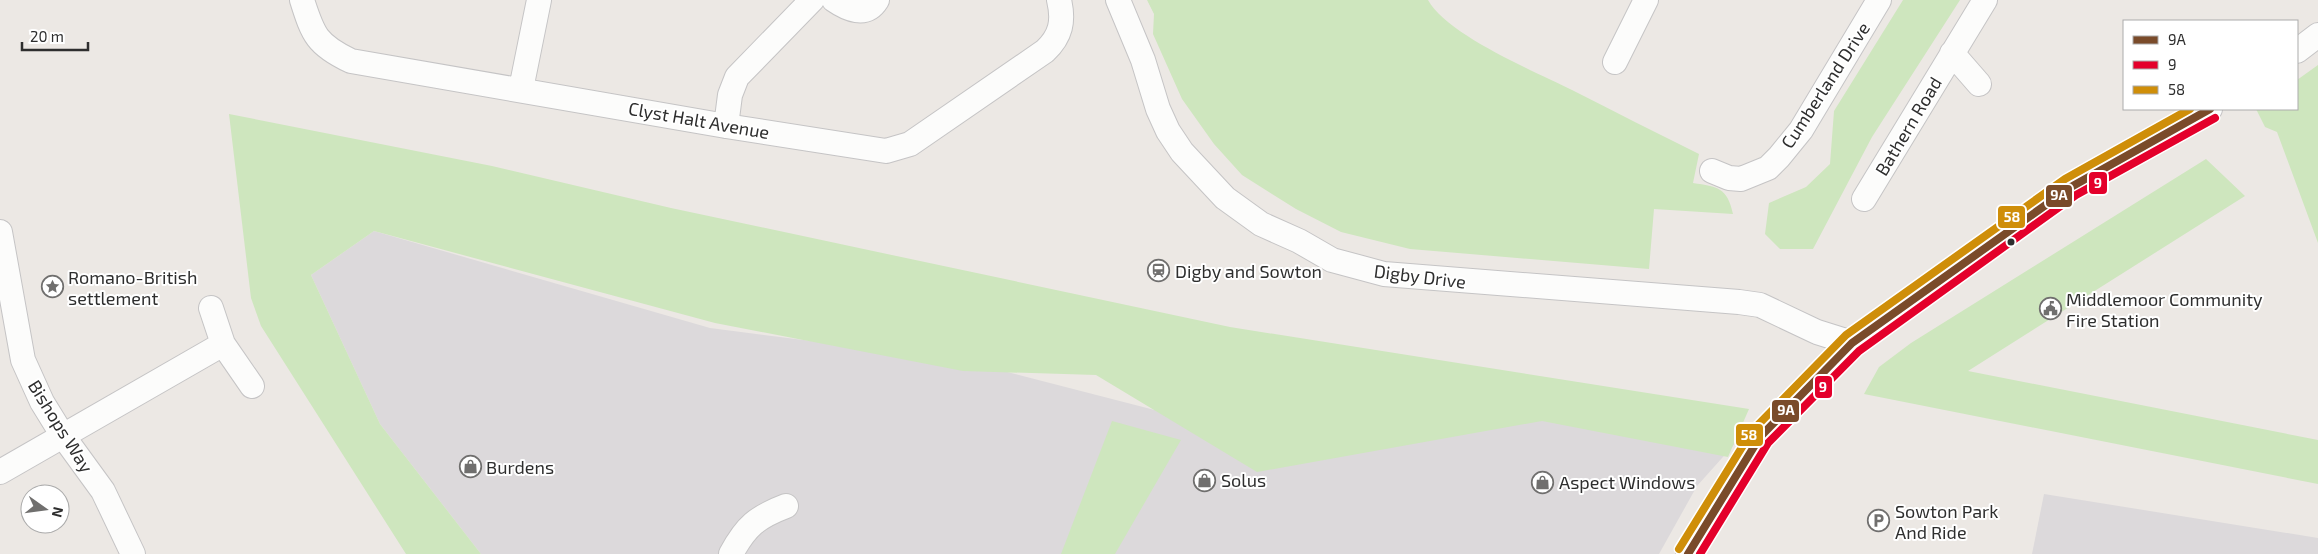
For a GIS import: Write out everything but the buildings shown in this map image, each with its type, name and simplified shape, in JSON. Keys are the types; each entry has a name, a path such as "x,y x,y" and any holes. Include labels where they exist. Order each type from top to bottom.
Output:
{"street":[{"name":"Clyst Halt Avenue","path":"302,0 311,29 330,51 351,61 726,126 886,151 910,144 1050,47 1061,29 1062,12 1059,0"},
{"path":"521,89 538,0"},
{"path":"726,126 730,95 737,77 812,0"},
{"path":"834,0 852,11 868,8 877,0"},
{"name":"Digby Drive","path":"1118,0 1143,60 1158,109 1168,131 1182,152 1225,198 1261,224 1299,241 1332,260 1384,274 1738,302 1760,306 1817,332 1852,343"},
{"path":"1615,62 1646,0"},
{"name":"Cumberland Drive","path":"1712,171 1729,178 1741,179 1768,168 1779,157 1801,130 1879,0"},
{"name":"Bathern Road","path":"1864,198 1985,0"},
{"path":"2298,50 2318,35"},
{"name":"Bathern Road","path":"1952,53 1979,84"},
{"path":"1688,554 1760,437 1852,343 2071,188 2208,110"},
{"name":"Bishops Way","path":"0,232 4,279 23,360 30,380 63,436 102,491 133,554"},
{"path":"211,308 223,344 252,386"},
{"path":"0,472 223,344"},
{"path":"732,554 748,526 770,512 786,506"}],"shaded area":[{"path":"374,231 710,328 843,345 930,352 1306,449 1543,396 1739,439 1697,486 1659,554 481,554 380,424 311,275"},
{"path":"2044,494 2318,538 2318,554 2032,554"}],"green space":[{"path":"1147,0 1428,0 1438,13 1472,39 1516,63 1699,154 1693,183 1715,187 1724,193 1731,205 1733,214 1654,209 1649,269 1410,249 1341,232 1296,209 1242,175 1214,144 1182,99 1153,34 1154,14"},
{"path":"1903,0 1960,0 1872,137 1813,249 1780,249 1765,234 1769,203 1806,187 1830,164 1834,111"},
{"path":"2318,65 2318,243 2277,132 2265,127 2256,110 2298,110 2298,79"},
{"path":"229,114 492,166 671,208 1230,327 1749,409 1728,457 1542,421 1257,472 1096,375 963,371 715,323 374,231 311,275 380,424 481,554 406,554 261,326 251,298"},
{"path":"2206,159 2245,196 1968,371 2318,440 2318,484 1864,394 1879,367 1911,343"},
{"path":"1112,421 1181,440 1115,554 1061,554"}],"transit line":[{"name":"58","path":"1679,549 1752,431 1846,335 2065,179 2188,110"},
{"name":"9A","path":"1688,554 1760,437 1852,343 2071,187 2208,110"},
{"name":"9","path":"1700,554 1768,443 1859,351 2076,195 2215,118"}],"place":[{"name":"Digby and Sowton","path":"1159,271"},
{"name":"Romano-British settlement","path":"52,287"},
{"name":"Middlemoor Community Fire Station","path":"2050,309"},
{"name":"Burdens","path":"470,467"},
{"name":"Solus","path":"1205,480"},
{"name":"Aspect Windows","path":"1543,482"},
{"name":"Sowton Park And Ride","path":"1879,521"}]}
